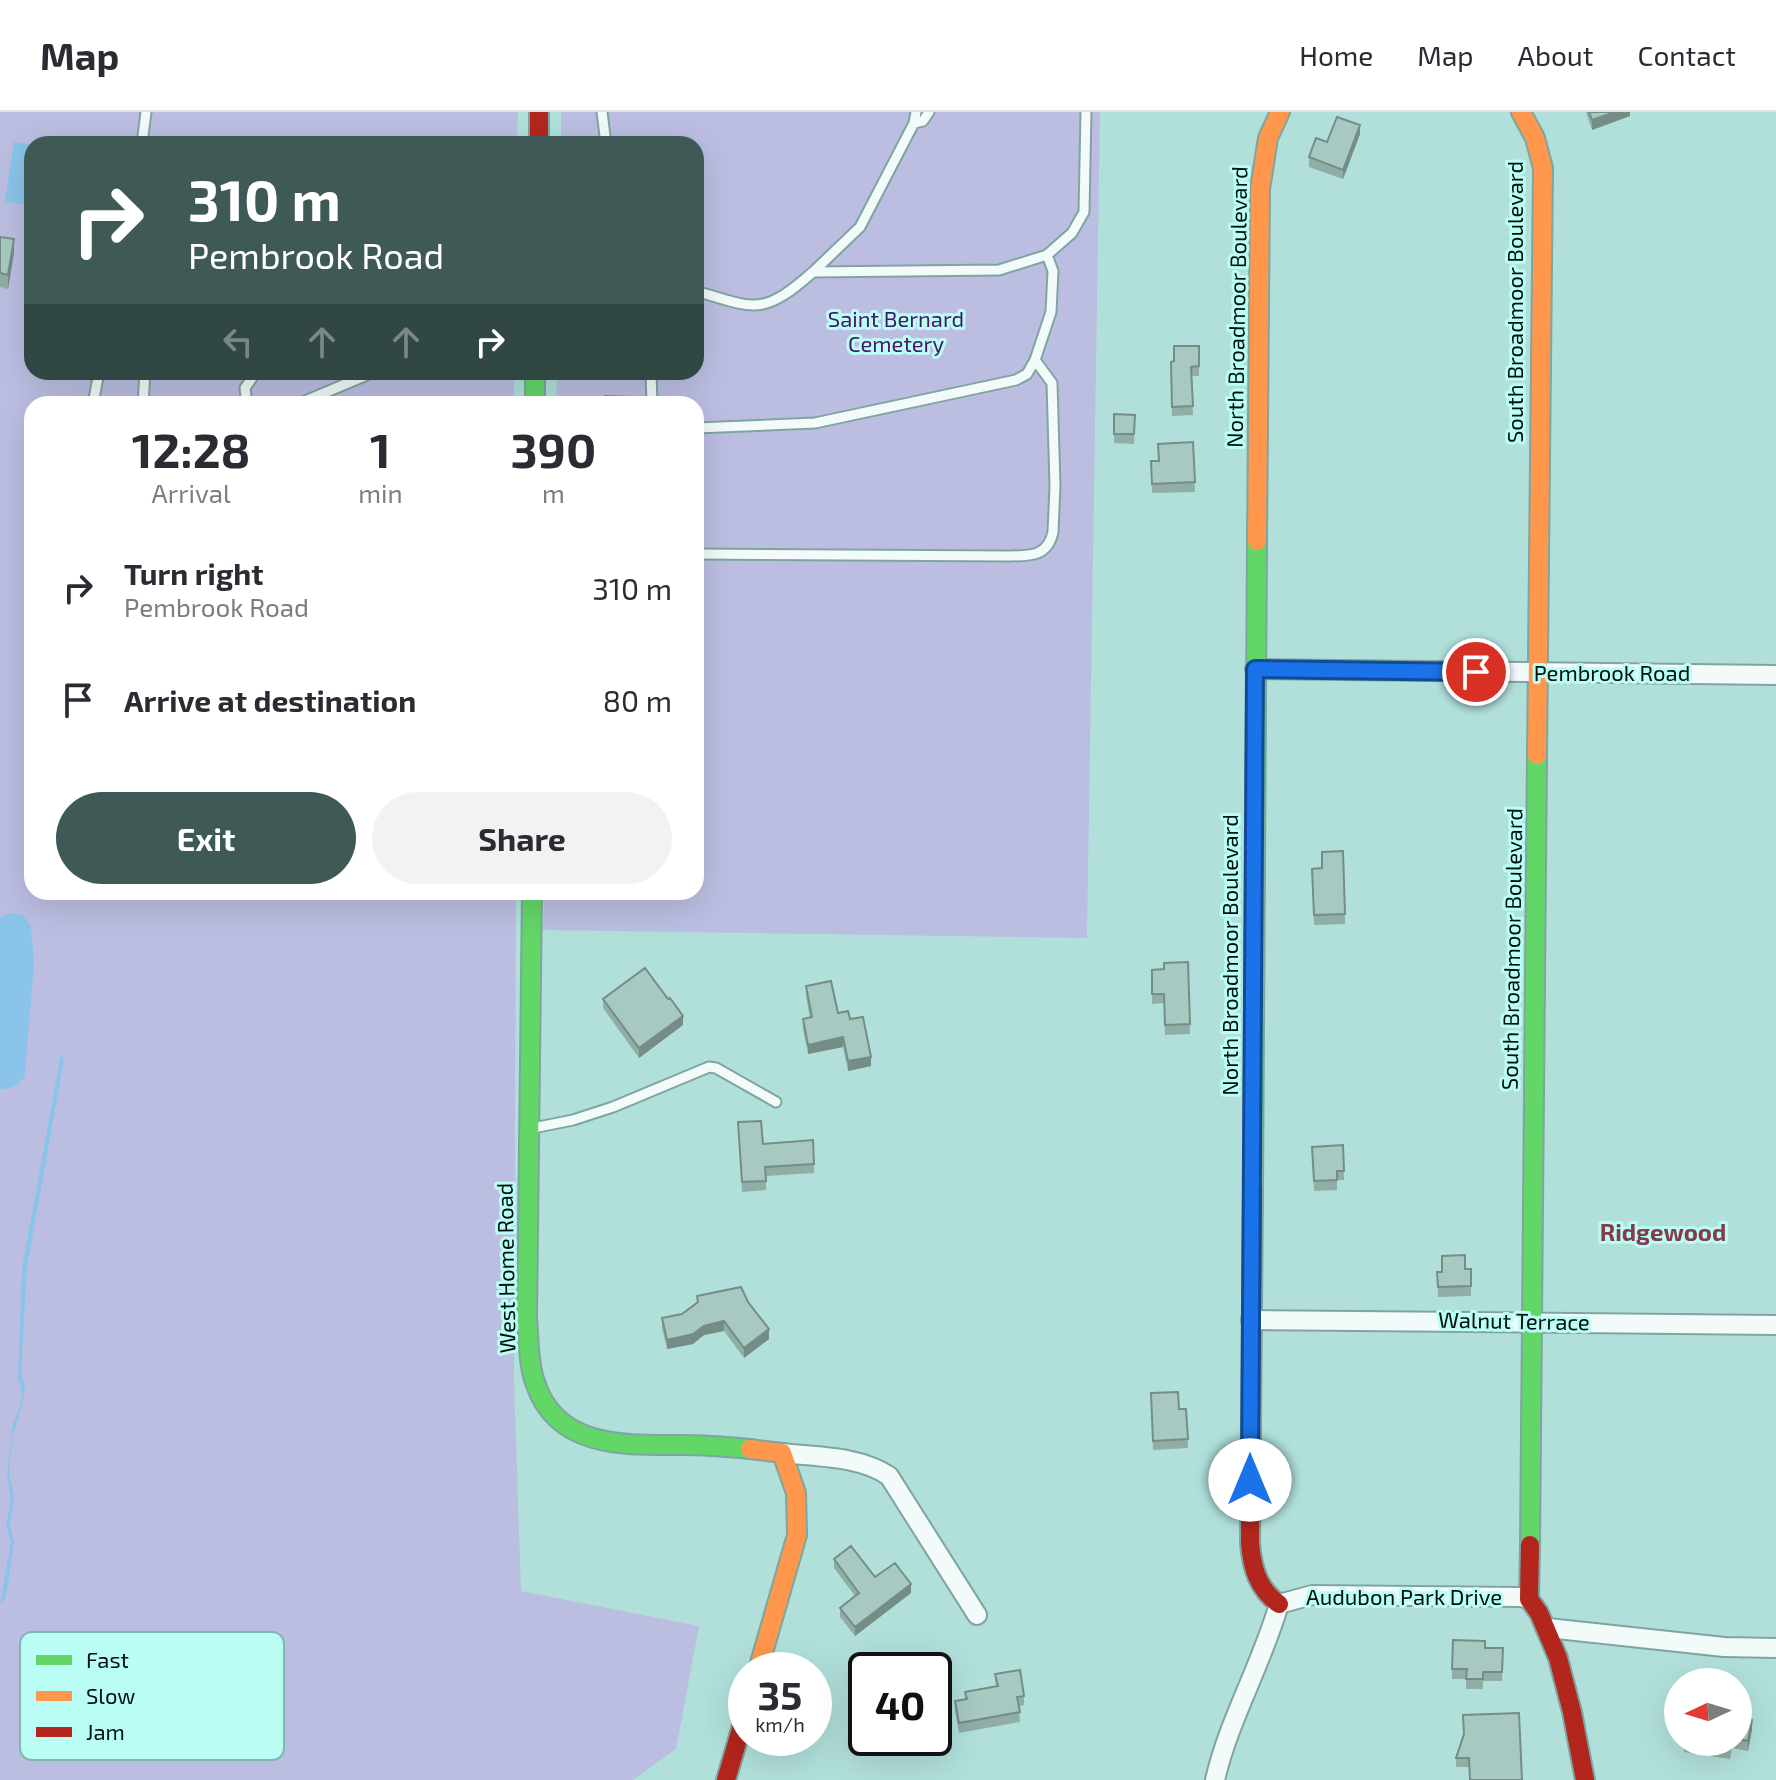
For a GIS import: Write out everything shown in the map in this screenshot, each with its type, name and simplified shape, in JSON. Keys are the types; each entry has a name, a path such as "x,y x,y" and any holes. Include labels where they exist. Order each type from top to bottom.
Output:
{"street":[{"path":"539,112 539,136"},
{"name":"North Broadmoor Boulevard","path":"1279,1604 1262,1589 1252,1563 1251,1320 1260,189 1268,138 1280,112"},
{"name":"South Broadmoor Boulevard","path":"1521,112 1535,138 1543,168 1529,1599"},
{"name":"Pembrook Road","path":"1255,669 1776,675"},
{"name":"West Home Road","path":"532,900 527,1318 536,1388 555,1417 572,1430 595,1441 615,1445 702,1445 782,1453"},
{"name":"Walnut Terrace","path":"1251,1320 1776,1325"},
{"path":"763,1652 797,1535 796,1493 782,1453 852,1461 876,1467 889,1476 977,1615"},
{"name":"Audubon Park Drive","path":"1279,1604 1312,1595 1529,1599"},
{"path":"1529,1599 1548,1628 1570,1704 1585,1780"},
{"path":"1215,1780 1232,1726 1269,1639 1279,1604"},
{"path":"1548,1628 1724,1647 1776,1648"},
{"path":"726,1780 733,1756"}],"lane":[{"path":"143,136 146,112"},
{"path":"602,112 605,136"},
{"path":"704,293 754,307 770,304 787,295 860,227 915,117 923,121 929,112"},
{"path":"813,272 999,270 1047,255 1072,233 1084,212 1086,112"},
{"path":"704,428 815,423 1016,380 1027,374 1035,360 1051,312 1053,271 1047,255"},
{"path":"704,554 1010,556 1037,555 1044,551 1051,543 1053,532 1052,383 1035,360"},
{"path":"317,396 355,380"},
{"path":"530,1128 573,1120 613,1107 709,1067 776,1102"}],"green space":[{"path":"0,112 518,112 517,136 24,136 24,380 514,380 514,396 24,396 24,900 516,900 514,1379 521,1591 699,1626 676,1749 633,1780 0,1780"},
{"name":"Saint Bernard Cemetery","path":"561,112 1100,112 1087,938 543,930 544,900 704,900 704,396 556,396 557,380 704,380 704,136 561,136"}],"shaded area":[{"path":"14,142 24,144 24,205 5,202"},
{"path":"8,913 22,915 31,926 34,964 25,1075 15,1086 0,1089 0,917"},
{"path":"61,1053 64,1060 27,1267 21,1373 25,1387 12,1438 9,1474 14,1495 10,1526 14,1542 6,1597 0,1604 11,1542 6,1526 11,1499 7,1476 13,1424 22,1389 18,1379 22,1269"}],"building":[{"path":"1589,112 1615,112 1592,120"},
{"path":"1337,117 1360,125 1343,170 1309,157 1316,138 1327,142"},
{"path":"0,237 14,239 8,275 0,273"},
{"path":"1174,346 1199,346 1199,366 1191,367 1193,406 1172,407 1171,362 1174,361"},
{"path":"1114,414 1135,415 1134,434 1114,434"},
{"path":"1193,442 1195,482 1152,484 1151,461 1159,461 1158,444"},
{"path":"1343,851 1345,914 1314,915 1312,869 1322,868 1322,852"},
{"path":"1188,962 1190,1024 1165,1025 1164,994 1152,994 1152,970 1164,969 1164,963"},
{"path":"645,968 683,1016 639,1048 603,999"},
{"path":"831,981 838,1013 848,1011 850,1019 863,1017 871,1057 848,1061 843,1037 808,1045 803,1019 812,1017 806,986"},
{"path":"761,1121 763,1144 813,1140 814,1164 765,1167 766,1181 742,1182 738,1122"},
{"path":"1343,1145 1344,1171 1337,1171 1337,1180 1314,1181 1312,1147"},
{"path":"1465,1255 1465,1269 1471,1269 1471,1286 1438,1287 1437,1272 1442,1272 1442,1256"},
{"path":"741,1287 748,1302 769,1329 744,1348 724,1321 704,1326 693,1334 667,1340 662,1318 682,1314 698,1302 697,1296"},
{"path":"1178,1392 1179,1409 1186,1409 1188,1439 1153,1441 1151,1393"},
{"path":"851,1546 875,1577 895,1563 911,1584 855,1627 840,1608 859,1593 834,1559"},
{"path":"1453,1640 1485,1641 1485,1648 1503,1648 1502,1672 1483,1672 1483,1679 1466,1679 1467,1669 1452,1669"},
{"path":"1020,1670 1024,1696 1017,1697 1020,1712 959,1723 955,1701 967,1699 965,1692 998,1686 995,1674"},
{"path":"1519,1713 1522,1780 1470,1780 1469,1758 1456,1758 1464,1734 1463,1715"}],"traffic: fast":[{"path":"535,380 535,396"},
{"path":"1253,1191 1257,541"},
{"path":"1530,1545 1537,755"},
{"path":"532,900 527,1318 530,1360 536,1385 546,1406 560,1421 577,1432 597,1439 640,1445 750,1449"}],"traffic: slow":[{"path":"1257,541 1260,189 1268,138 1280,112"},
{"path":"1521,112 1535,138 1543,168 1537,755"},
{"path":"750,1449 782,1453 796,1493 797,1535 763,1652"}],"traffic: jam":[{"path":"539,112 539,136"},
{"path":"1253,1191 1250,1543 1257,1577 1266,1592 1279,1604"},
{"path":"1530,1545 1529,1599 1539,1613 1558,1658 1585,1780"},
{"path":"726,1780 733,1756"}],"district":[{"name":"Ridgewood","path":"1663,1233"}],"route":[{"path":"1250,1480 1255,669 1476,672"}]}
